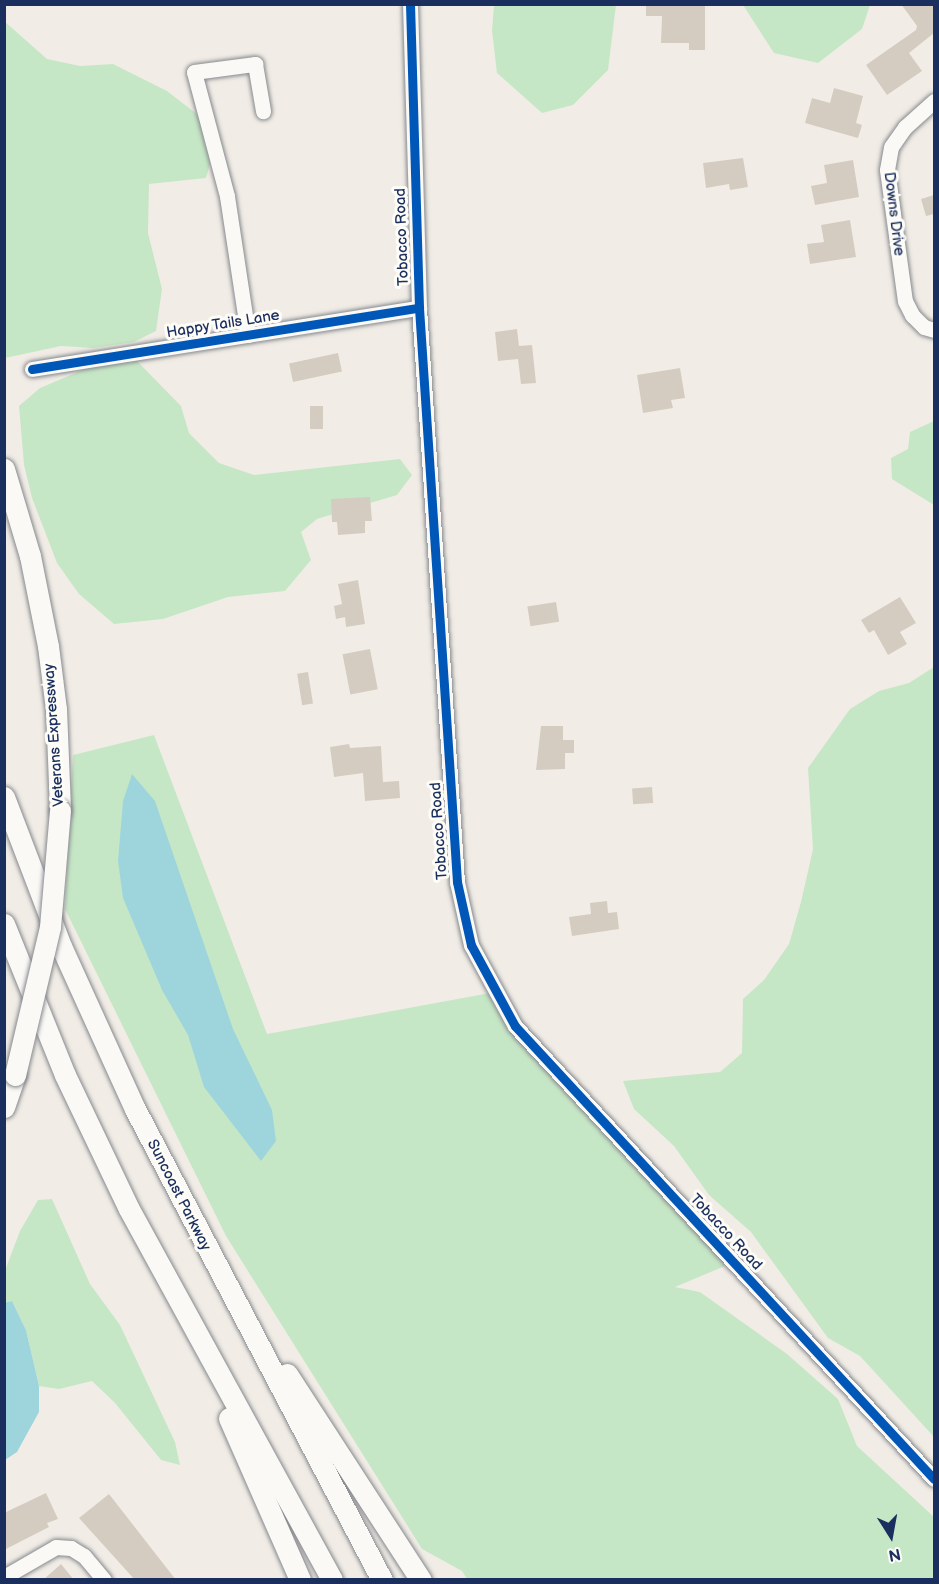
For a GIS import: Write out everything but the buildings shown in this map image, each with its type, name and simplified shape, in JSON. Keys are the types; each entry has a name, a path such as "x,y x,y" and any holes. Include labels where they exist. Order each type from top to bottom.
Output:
{"highway":[{"name":"Veterans Expressway","path":"4,469 30,556 48,646 56,709 60,810 50,927 15,1075 4,1107"},
{"name":"Suncoast Parkway","path":"4,798 88,1008 215,1265 382,1580"},
{"path":"4,924 64,1075 185,1318 300,1580"},
{"path":"215,1265 421,1580"},
{"path":"185,1318 332,1580"}],"street":[{"name":"Tobacco Road","path":"410,4 419,308 457,882 471,945 515,1026 934,1479"},
{"path":"248,335 227,196 194,72 255,64 263,111"},
{"name":"Downs Drive","path":"934,100 905,127 891,147 887,170 905,301 912,315 924,327 934,330"},
{"name":"Happy Tails Lane","path":"32,369 419,308"},
{"path":"4,1577 56,1547 71,1548 84,1556 104,1580"}],"green space":[{"path":"494,5 616,5 608,70 573,105 542,113 497,73 492,31"},
{"path":"743,5 870,5 862,29 818,63 774,53"},
{"path":"4,21 47,59 80,66 113,64 167,91 198,115 213,154 206,178 149,184 148,233 162,289 156,331 134,342 93,348 61,346 5,358"},
{"path":"137,361 181,406 189,433 219,463 254,475 400,459 412,475 397,495 317,519 301,532 311,560 285,591 228,597 163,619 114,624 79,594 57,563 32,498 24,465 19,406 40,388 99,363"},
{"path":"934,421 934,505 892,479 891,458 908,449 910,432"},
{"path":"934,667 934,1437 860,1356 828,1338 751,1232 709,1195 674,1146 634,1109 623,1081 720,1072 742,1053 743,999 764,980 789,944 801,902 813,849 808,768 850,709 879,691 909,683"},
{"path":"154,735 267,1034 501,991 529,1036 732,1263 675,1287 700,1292 787,1354 838,1399 857,1446 934,1517 934,1579 467,1579 462,1571 422,1549 226,1236 65,909 73,755"},
{"path":"52,1199 90,1284 120,1325 175,1442 180,1465 161,1460 115,1403 92,1381 59,1389 39,1386 26,1330 12,1301 5,1303 4,1273 20,1231 38,1200"}],"water":[{"path":"132,774 155,801 233,1029 272,1110 276,1141 261,1161 204,1087 188,1035 162,990 123,898 118,861 123,801"},
{"path":"12,1301 26,1330 39,1386 39,1412 17,1452 5,1460 4,1303"}],"cycle path":[{"path":"410,4 419,308 457,882 471,945 515,1026 934,1479"},
{"path":"32,369 419,308"}]}
